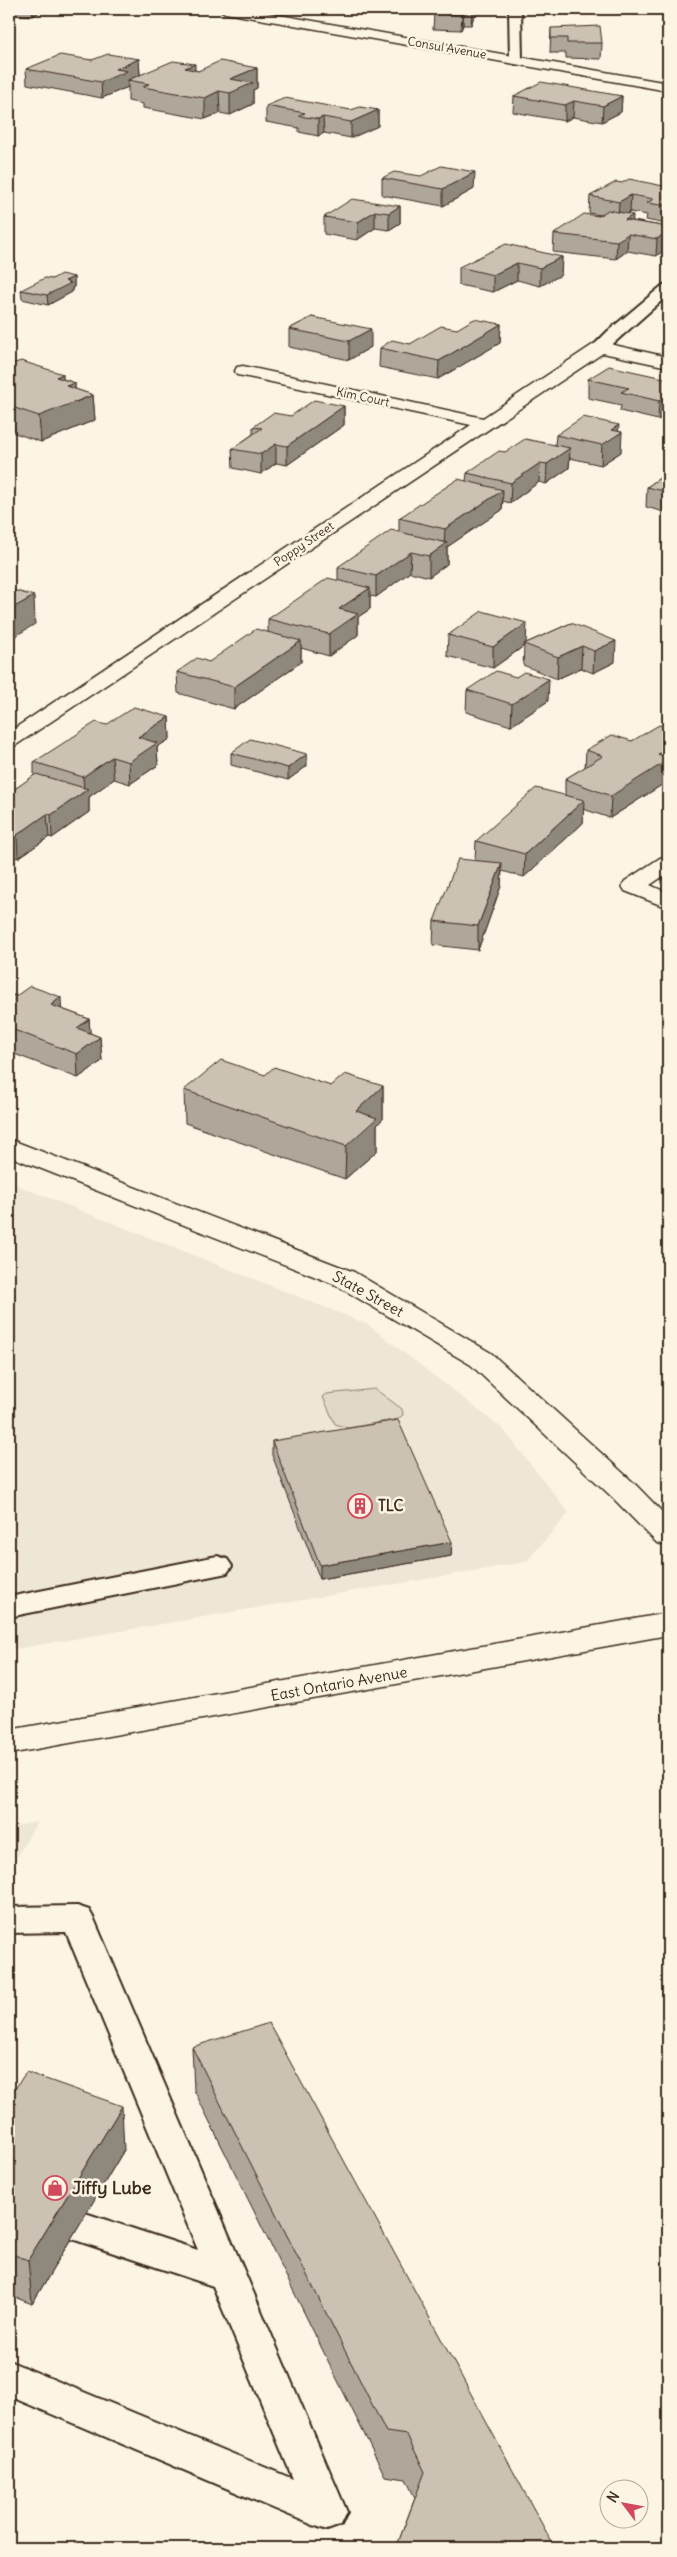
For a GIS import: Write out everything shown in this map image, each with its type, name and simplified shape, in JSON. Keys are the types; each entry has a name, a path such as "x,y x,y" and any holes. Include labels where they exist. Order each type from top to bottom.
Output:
{"street":[{"name":"Consul Avenue","path":"225,9 668,86"},
{"path":"600,347 668,362"},
{"name":"Poppy Street","path":"9,741 600,347"},
{"name":"Kim Court","path":"243,371 484,423"},
{"path":"668,863 633,886 668,901"},
{"name":"State Street","path":"9,1147 344,1278 481,1360 623,1490 668,1536"},
{"name":"East Ontario Avenue","path":"9,1742 668,1624"}],"lane":[{"path":"515,9 516,60"},
{"path":"600,347 668,288"},
{"path":"9,1607 218,1566"},
{"path":"9,1920 76,1919 327,2512 9,2378"},
{"path":"79,2226 227,2275"}],"shaded area":[{"path":"9,1182 367,1324 503,1429 569,1513 526,1562 9,1650"},
{"path":"375,1389 402,1409 403,1415 398,1419 348,1428 335,1424 323,1397 327,1394"},
{"path":"37,1822 9,1871 9,1827"}],"building":[{"path":"436,9 472,10 464,10 462,15 434,14"},
{"path":"600,26 602,43 567,43 567,38 551,38 551,28"},
{"path":"108,54 139,59 116,69 127,71 101,82 26,69 60,55 92,60"},
{"path":"173,61 195,64 185,68 198,71 220,61 257,68 230,79 253,83 230,93 219,91 205,98 143,87 149,84 128,80"},
{"path":"541,82 622,96 603,106 574,101 565,105 514,96"},
{"path":"285,98 351,110 360,107 378,110 351,122 323,117 318,119 299,116 305,113 266,106"},
{"path":"441,166 475,172 443,189 382,178 394,172 421,176"},
{"path":"629,179 668,187 668,206 647,203 654,199 631,195 619,202 590,196 616,182 622,183"},
{"path":"352,199 400,206 389,213 375,211 358,222 324,217"},
{"path":"608,210 633,215 625,220 668,227 668,231 657,239 628,234 617,241 554,234 584,214 599,216"},
{"path":"506,244 562,257 540,268 517,263 493,275 459,267"},
{"path":"61,274 74,277 65,281 71,283 47,295 21,290 45,278 52,279"},
{"path":"312,317 371,329 349,341 289,329"},
{"path":"474,319 501,324 439,361 380,348 392,340 410,344 441,326 457,329"},
{"path":"21,361 63,374 56,377 75,383 66,386 93,395 39,416 9,406 9,365"},
{"path":"609,366 668,379 668,396 659,401 621,392 629,388 588,379"},
{"path":"314,400 344,406 287,446 276,444 261,454 232,449 262,428 253,427 273,413 291,416"},
{"path":"583,417 619,425 611,430 622,432 602,445 556,435"},
{"path":"525,439 570,448 547,464 540,463 511,483 467,473 499,451 505,452"},
{"path":"668,472 668,492 647,487"},
{"path":"458,479 503,490 445,529 399,518"},
{"path":"391,530 447,543 429,556 411,552 376,576 338,567"},
{"path":"328,578 370,588 339,609 358,614 329,634 268,619"},
{"path":"9,589 34,596 9,610"},
{"path":"482,611 527,623 493,647 448,635"},
{"path":"571,623 616,641 594,651 582,646 558,657 524,644"},
{"path":"256,629 301,641 234,687 177,672 197,658 209,662"},
{"path":"496,671 516,677 524,672 549,679 512,704 467,690"},
{"path":"134,707 169,717 138,737 157,743 129,762 112,757 83,777 34,762 96,722 106,725"},
{"path":"659,725 668,728 668,748 658,754 668,758 668,760 611,796 565,779 603,756 586,750 612,735 632,741"},
{"path":"250,739 307,754 288,768 231,753"},
{"path":"36,774 88,789 51,815 47,814 17,835 9,833 9,793"},
{"path":"536,788 584,800 525,854 476,841"},
{"path":"458,859 502,863 478,926 434,921"},
{"path":"30,986 61,997 51,1005 89,1019 77,1028 100,1037 77,1054 9,1028 9,994 16,996"},
{"path":"221,1060 265,1075 274,1067 331,1086 345,1074 383,1086 356,1111 377,1118 346,1146 184,1090"},
{"name":"TLC","path":"398,1420 452,1542 320,1565 272,1441"},
{"path":"269,2023 555,2548 411,2548 398,2543 425,2472 407,2435 386,2432 192,2047"},
{"name":"Jiffy Lube","path":"26,2072 122,2106 28,2260 9,2253 9,2098"}],"place":[{"name":"TLC","path":"360,1506"},
{"name":"Jiffy Lube","path":"55,2188"}]}
